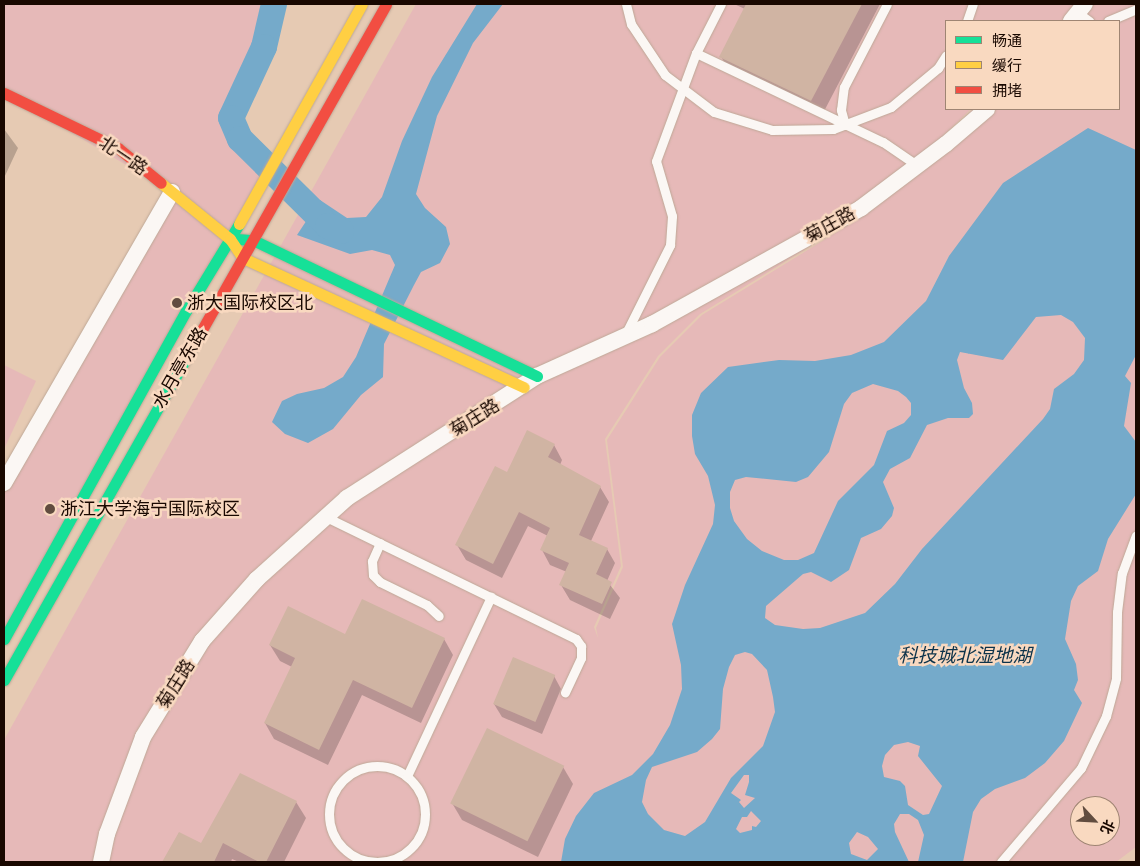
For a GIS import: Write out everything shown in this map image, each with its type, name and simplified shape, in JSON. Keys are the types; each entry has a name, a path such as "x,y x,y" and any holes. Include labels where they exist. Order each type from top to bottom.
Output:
{"main road":[{"name":"水月亭东路","path":"4,639 186,311 242,219 362,4"},
{"name":"水月亭东路","path":"4,680 386,4"},
{"name":"北一路","path":"4,93 118,148 230,239 243,258"},
{"path":"230,239 253,240 537,376"},
{"path":"243,258 524,387"}],"street":[{"name":"菊庄路","path":"101,862 107,834 143,737 202,641 257,579 347,498 524,387 537,376 624,337 861,208 918,166 986,110"},
{"path":"4,482 172,192"}],"lane":[{"path":"626,4 631,24 665,75 714,112 772,130 833,129 891,107 938,68 945,57"},
{"path":"624,337 670,245 672,216 656,161 696,53 721,4"},
{"path":"845,124 841,110 844,87 887,4"},
{"path":"967,20 973,4"},
{"path":"1110,20 1136,9"},
{"path":"696,53 883,142 918,166"},
{"path":"326,517 576,639 581,646 581,658 565,693"},
{"path":"1001,862 1081,768 1106,716 1116,678 1117,612 1122,572 1136,536"},
{"path":"380,543 372,561 373,575 380,582 427,605 439,616"},
{"path":"407,776 491,597"},
{"path":"376,766 392,768 407,776 418,788 424,803 425,819 420,835 399,857 384,862 363,861 342,847 334,834 330,812 336,790 346,777 360,769 376,766"}],"shaded area":[{"path":"4,4 273,4 223,109 227,136 267,173 4,643 4,482 172,192 4,93"},
{"path":"416,4 1079,4 1062,20 945,20 945,110 970,110 861,215 700,314 658,356 605,439 621,566 594,627 598,638 596,628 623,567 607,440 660,357 702,315 863,216 972,110 1120,110 1120,20 1064,20 1081,4 1136,4 1136,847 1116,862 4,862 4,740"},
{"path":"4,365 36,381 4,449"}],"water":[{"path":"477,4 503,4 473,43 437,116 416,194 425,208 446,227 450,244 440,263 421,272 384,344 383,377 361,395 333,429 308,443 285,434 272,422 282,401 297,394 324,388 343,377 356,357 395,265 390,255 372,250 350,254 297,235 320,200 347,218 366,217 382,197 402,141 432,77"},
{"name":"科技城北湿地湖","path":"1088,128 1136,150 1136,355 1125,376 1131,383 1124,426 1136,442 1136,494 1108,539 1098,571 1078,586 1071,601 1065,639 1076,664 1078,680 1074,690 1082,703 1064,741 1045,763 1025,778 995,789 981,799 973,812 963,862 918,862 924,835 918,820 909,814 900,814 894,824 895,832 909,862 561,862 565,839 576,816 594,793 632,775 653,754 670,725 682,689 681,665 672,624 685,585 713,524 715,505 708,476 695,454 692,436 692,415 701,393 728,367 779,360 815,361 851,355 884,342 926,301 949,256 1003,183","holes":["1061,315 1073,322 1085,338 1084,360 1074,374 1054,389 1050,409 1043,419 922,549 895,584 865,613 820,628 803,629 775,625 765,618 766,606 803,574 811,572 831,582 849,570 861,538 881,529 892,516 894,508 883,482 890,469 910,458 927,425 948,418 969,418 973,414 972,403 964,388 957,360 960,352 1003,360 1036,317","873,384 898,391 911,403 911,415 904,423 887,431 874,465 838,501 814,553 798,560 784,560 762,551 747,539 734,521 730,508 730,492 735,480 746,477 796,482 808,477 829,452 844,404 852,393","745,652 752,654 767,670 775,712 763,746 731,778 705,822 685,836 664,830 648,814 642,802 646,780 652,767 697,752 720,729 723,689 729,667 735,655","908,742 920,746 918,756 942,786 929,814 923,815 908,805 905,786 900,781 884,777 882,766 885,755 894,745","744,775 749,775 745,795 755,798 744,808 739,802 741,800 731,793","751,811 761,821 756,827 752,826 752,830 740,833 736,829 742,817 747,817","857,832 868,837 878,849 867,860 851,854 849,843"]}],"building":[{"path":"746,4 862,4 811,101 719,57"},
{"path":"527,430 555,444 548,457 601,486 579,535 608,548 596,574 612,582 602,604 559,585 569,563 540,550 550,528 519,512 493,564 455,545 495,466 507,472"},
{"path":"362,599 445,638 412,708 353,680 319,750 264,723 295,658 269,645 288,606 345,634"},
{"path":"513,657 555,675 535,722 493,704"},
{"path":"487,728 564,766 527,841 450,803"},
{"path":"240,773 297,801 266,862 259,862 223,843 214,862 162,862 179,832 201,843"}],"waterway":[{"path":"274,4 264,47 231,118 240,139 328,226 341,231"}],"traffic: fast":[{"path":"4,639 186,311 239,224"},
{"path":"237,239 253,240 537,376"},
{"path":"4,680 199,335"}],"traffic: slow":[{"path":"239,224 362,4"},
{"path":"161,183 230,239 243,258 524,387"}],"traffic: jam":[{"path":"199,335 386,4"},
{"path":"4,93 118,148 161,183"}],"place":[{"name":"浙大国际校区北","path":"177,303"},
{"name":"浙江大学海宁国际校区","path":"50,509"}]}
